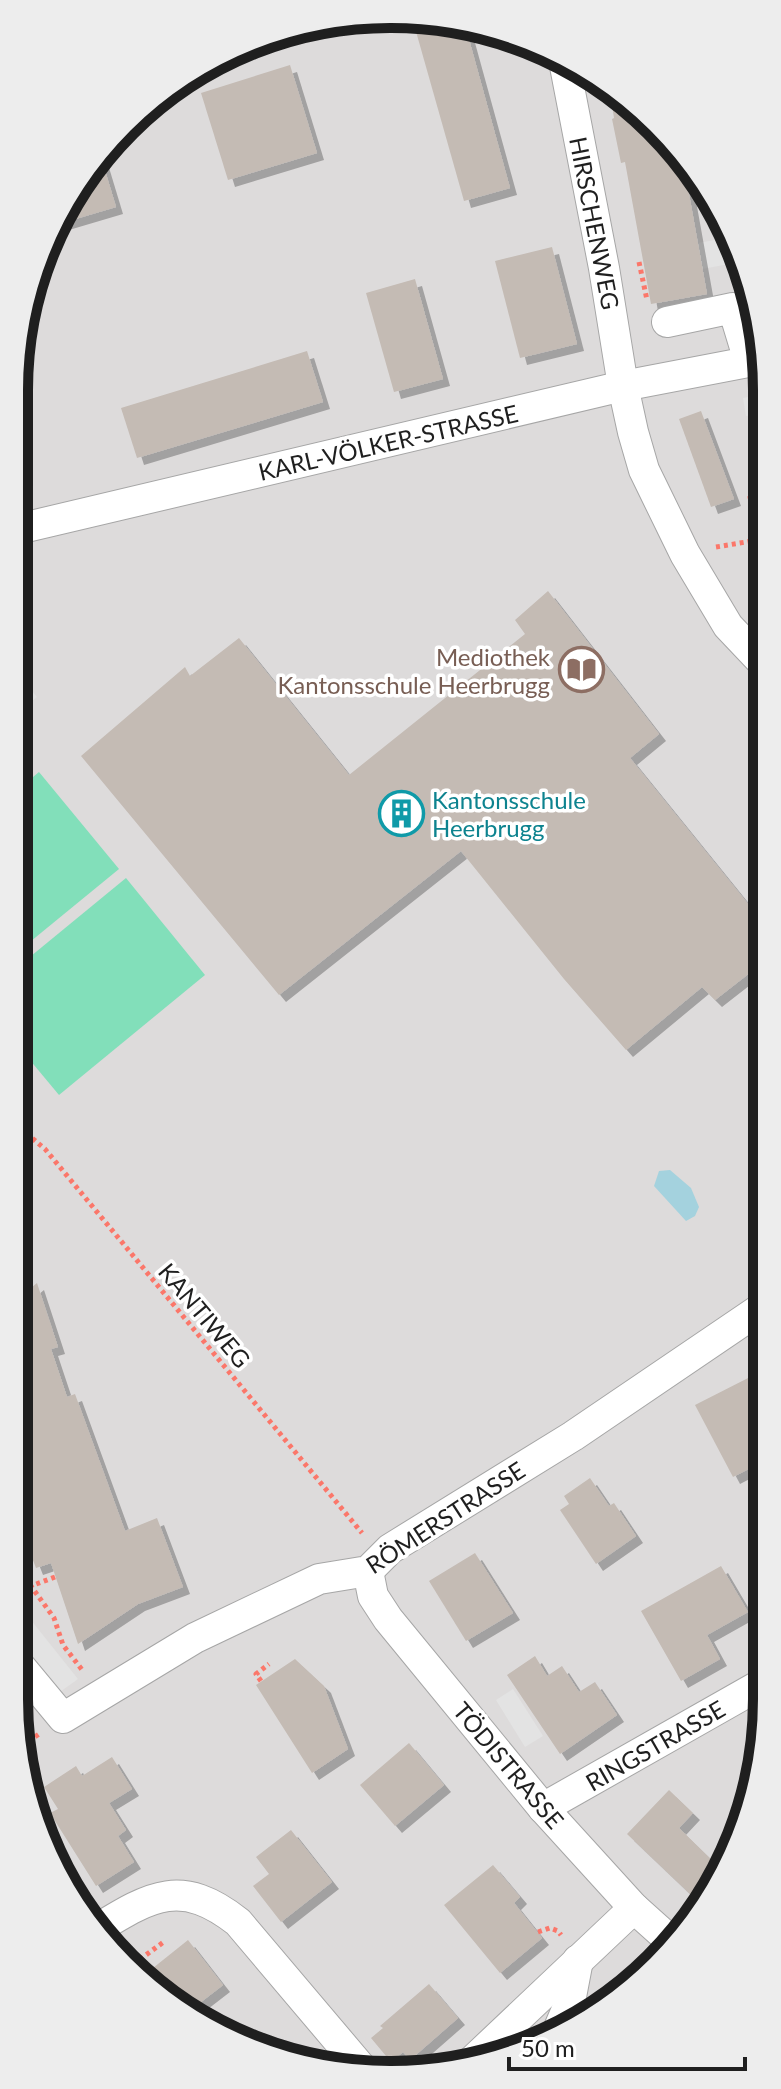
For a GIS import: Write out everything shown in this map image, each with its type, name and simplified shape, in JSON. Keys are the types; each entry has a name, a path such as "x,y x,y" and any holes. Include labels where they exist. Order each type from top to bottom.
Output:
{"street":[{"name":"HIRSCHENWEG","path":"566,74 623,386 644,470 685,554 728,626 753,652"},
{"path":"667,322 741,298"},
{"name":"KARL-VÖLKER-STRASSE","path":"28,527 623,386 752,361"},
{"name":"RÖMERSTRASSE","path":"28,1684 63,1718 195,1638 319,1579 368,1571 390,1549 573,1436 753,1314"},
{"name":"TÖDISTRASSE","path":"368,1571 373,1596 388,1619 543,1808 634,1908 665,1936"},
{"name":"RINGSTRASSE","path":"543,1808 753,1689"},
{"path":"106,1923 126,1911 165,1895 205,1900 222,1909 238,1922 354,2059"},
{"path":"485,2049 634,1908"},
{"path":"564,2017 570,2002 578,1960"}],"path":[{"path":"753,489 750,497 753,508"},
{"path":"703,549 753,541"},
{"name":"KANTIWEG","path":"28,1135 45,1149 364,1535"},
{"path":"28,1587 55,1577"},
{"path":"31,1586 54,1618 63,1645 86,1674"},
{"path":"261,1681 256,1674 269,1664"},
{"path":"538,1932 550,1928"},
{"path":"139,1960 165,1941"}],"shaded area":[{"path":"414,29 484,40 551,65 592,89 630,118 663,151 692,189 716,230 741,297 750,343 753,390 753,1698 750,1746 741,1792 716,1859 692,1900 647,1955 592,2000 551,2024 484,2049 414,2060 343,2058 297,2049 230,2024 170,1986 118,1938 89,1900 65,1859 40,1792 29,1722 28,390 31,343 40,297 65,230 103,170 151,118 209,77 274,47 343,31"},
{"path":"720,239 730,264 702,269 698,243"},
{"path":"753,396 753,415 746,416 743,398"},
{"path":"28,686 37,697 28,704"},
{"path":"28,1616 78,1679 60,1692 28,1679"},
{"path":"513,1689 543,1736 525,1747 496,1700"}],"green space":[{"path":"39,772 119,869 28,944 28,781"},
{"path":"126,878 205,975 59,1095 28,1058 28,958"}],"water":[{"path":"670,1170 691,1188 699,1207 695,1216 686,1221 654,1186 659,1171"}],"building":[{"path":"415,29 468,37 510,188 464,201"},
{"path":"290,65 317,153 228,180 201,93"},
{"path":"612,104 647,134 687,182 707,294 651,304"},
{"path":"104,168 116,207 70,221"},
{"path":"552,247 577,344 520,358 495,261"},
{"path":"415,279 443,379 394,392 366,293"},
{"path":"307,351 323,402 137,458 121,408"},
{"path":"701,411 734,499 711,507 679,419"},
{"name":"Kantonsschule Heerbrugg","path":"548,591 659,734 630,758 753,910 753,970 715,1000 702,987 626,1050 564,979 461,851 279,995 81,756 185,667 190,676 239,638 349,775 525,634 515,620"},
{"path":"37,1283 58,1347 51,1349 67,1397 75,1394 125,1531 157,1518 183,1587 138,1604 78,1644 51,1563 36,1568 28,1547 28,1290"},
{"path":"753,1376 753,1467 733,1477 695,1405"},
{"path":"590,1478 609,1506 614,1503 636,1536 596,1564 560,1510 569,1504 564,1496"},
{"path":"475,1553 513,1613 466,1641 429,1581"},
{"path":"721,1566 748,1612 707,1635 720,1659 681,1681 641,1611"},
{"path":"535,1656 547,1676 562,1666 579,1692 595,1682 617,1715 560,1754 507,1675"},
{"path":"295,1659 324,1686 348,1749 312,1773 256,1685"},
{"path":"409,1743 444,1785 395,1826 360,1785"},
{"path":"112,1757 132,1789 109,1803 126,1830 118,1836 134,1862 96,1886 50,1813 58,1809 44,1787 76,1766 82,1776"},
{"path":"669,1790 693,1813 679,1828 714,1862 690,1894 627,1834"},
{"path":"291,1830 332,1882 281,1922 253,1886 269,1874 256,1857"},
{"path":"493,1865 520,1897 514,1903 542,1938 500,1973 444,1905"},
{"path":"188,1940 223,1985 197,2005 150,1970"},
{"path":"429,1984 458,2018 410,2060 403,2052 390,2061 371,2038 383,2028 380,2026"}],"place":[{"name":"Mediothek Kantonsschule Heerbrugg","path":"581,670"},
{"name":"Kantonsschule Heerbrugg","path":"401,813"}]}
